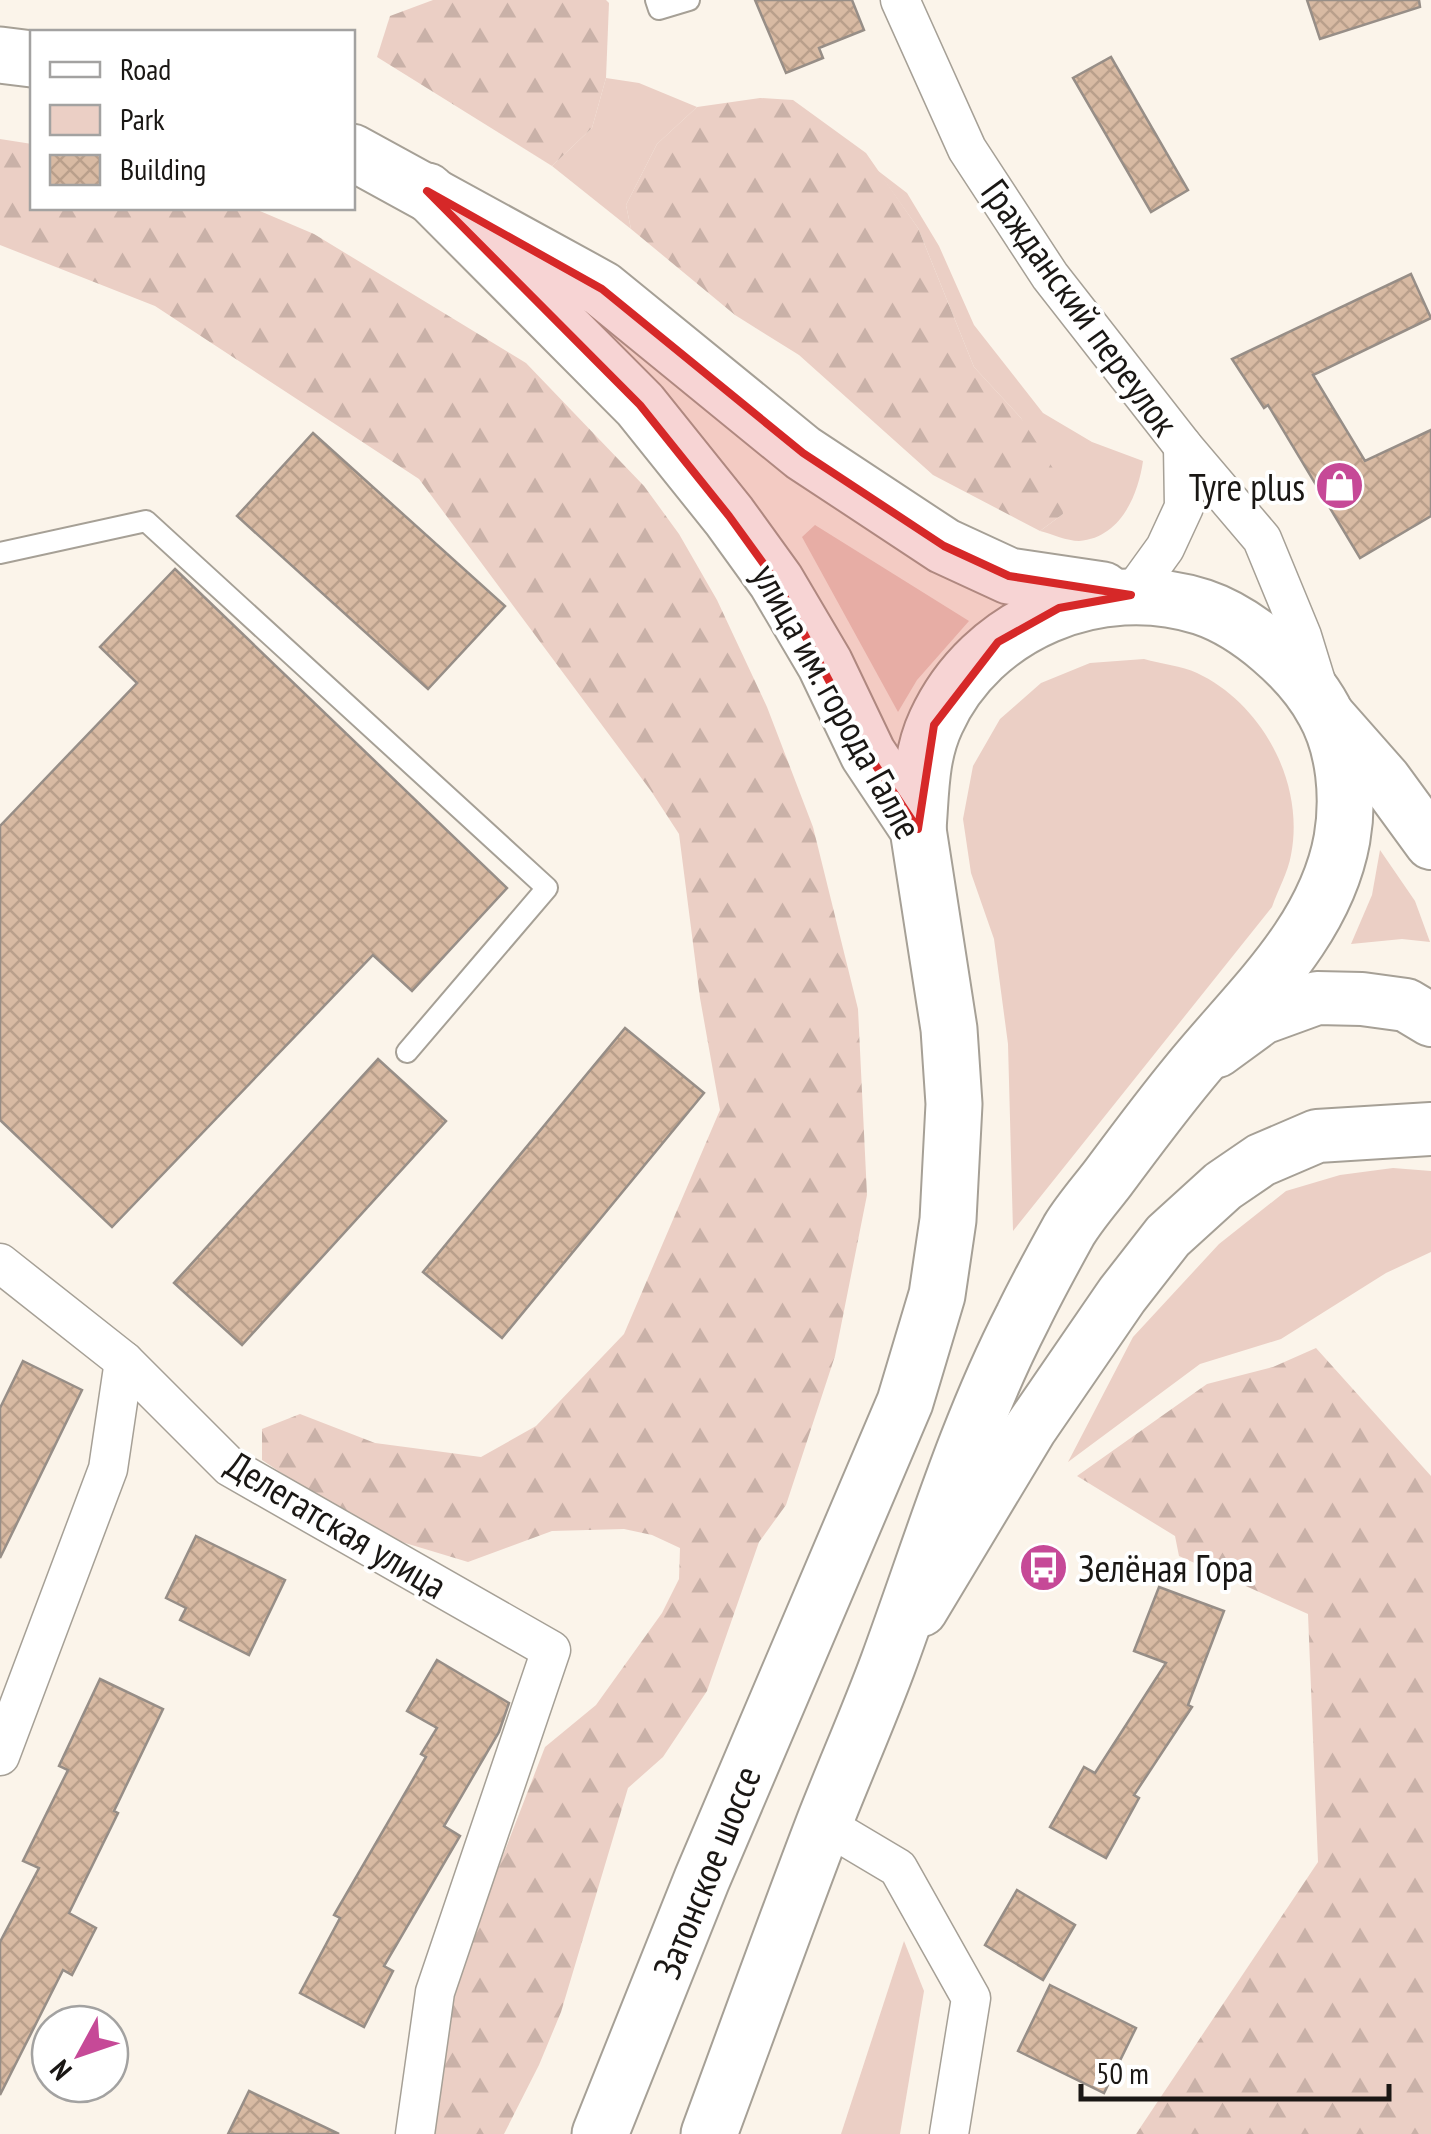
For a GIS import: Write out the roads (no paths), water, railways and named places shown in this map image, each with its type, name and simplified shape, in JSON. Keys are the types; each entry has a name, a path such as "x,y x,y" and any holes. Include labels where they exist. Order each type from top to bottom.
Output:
{"main road":[{"path":"0,55 30,60"},
{"name":"улица им. города Галле","path":"355,154 602,289 803,453 944,546 1009,576 1172,599 1224,614 1270,648 1325,712"},
{"name":"улица им. города Галле","path":"427,191 640,404 729,516 776,581 825,664 868,754 918,830 950,1048 954,1104 948,1220 937,1294 905,1402 814,1611"},
{"path":"918,830 923,759 934,725 951,694 998,642 1060,608 1131,595"},
{"path":"1325,712 1385,780 1431,843"},
{"path":"710,2134 824,1824 887,1666 971,1429 1022,1319 1072,1226 1192,1069 1274,971 1325,896 1341,844 1346,793 1341,760 1325,712"},
{"path":"1192,1069 1262,1018 1317,998 1406,1005 1431,1020"},
{"path":"887,1666 1030,1428 1168,1236 1236,1177 1262,1160 1316,1136 1431,1130"},
{"name":"Затонское шоссе","path":"600,2134 814,1611"}],"street":[{"name":"Гражданский переулок","path":"900,0 967,149 1050,276 1262,539 1302,636 1325,712"},
{"path":"1131,595 1165,548 1184,507 1184,446"},
{"name":"Делегатская улица","path":"0,1264 124,1362 230,1467 550,1650 435,1992 414,2134"},
{"path":"0,1756 108,1469 124,1362"},
{"path":"824,1824 898,1868 971,1998 950,2134"}],"lane":[{"path":"656,0 660,9 688,0"},
{"path":"0,553 146,522 547,888 407,1052"}],"place":[{"name":"Tyre plus","path":"1340,486"},
{"name":"Зелёная Гора","path":"1043,1567"}]}
